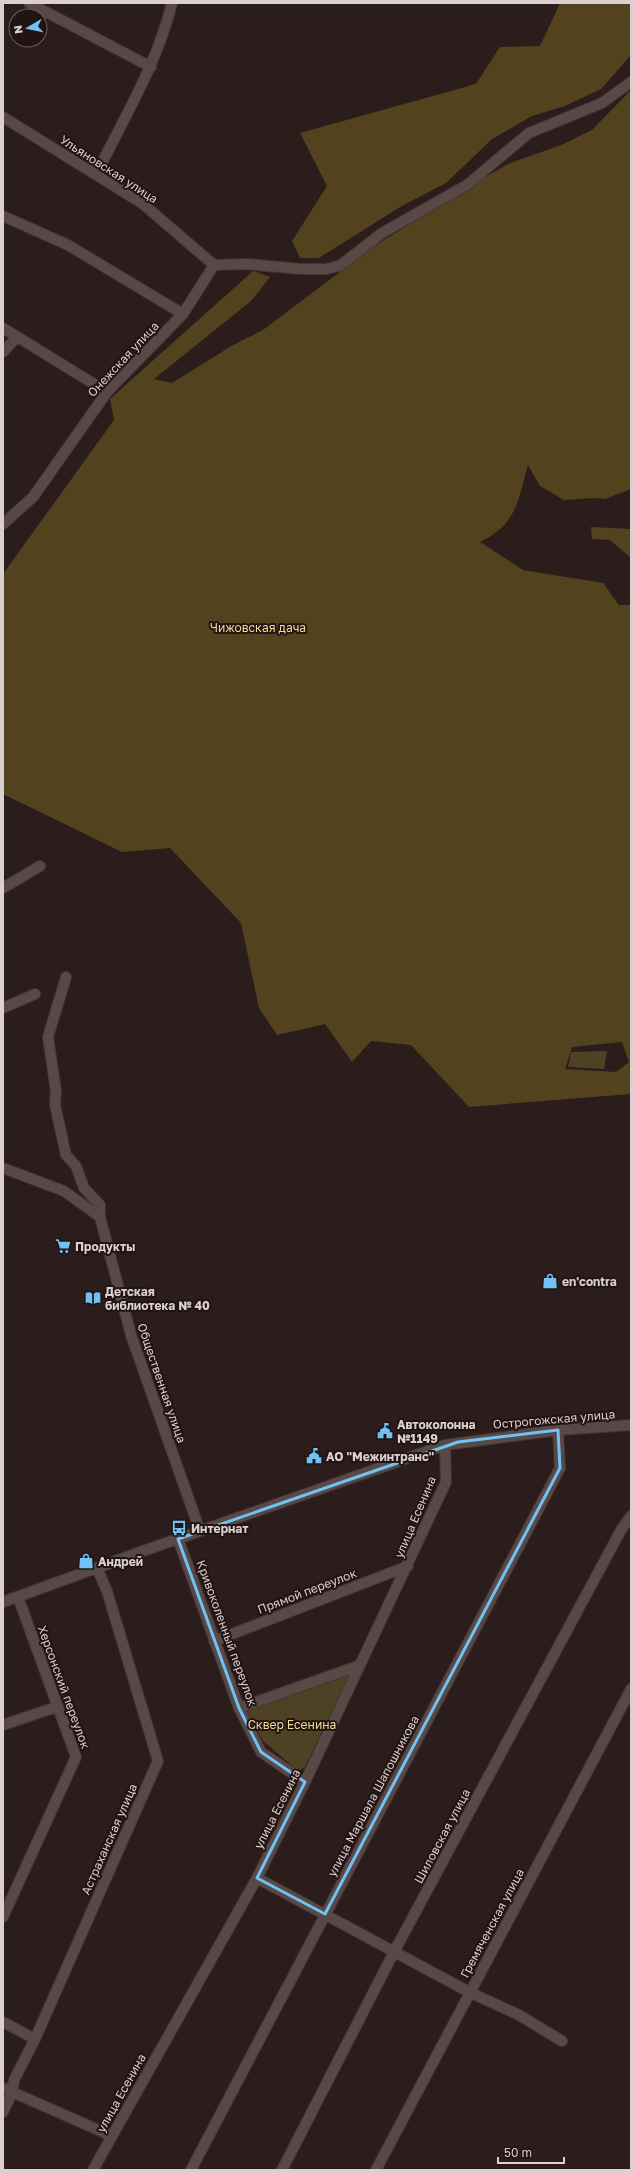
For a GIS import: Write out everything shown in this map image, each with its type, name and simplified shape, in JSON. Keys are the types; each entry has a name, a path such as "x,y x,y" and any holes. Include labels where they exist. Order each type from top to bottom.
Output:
{"street":[{"path":"29,3 151,67"},
{"path":"89,170 103,161 151,67 165,33 172,3"},
{"path":"214,265 248,264 301,269 327,269 341,265 382,233 467,185 529,133 602,103 631,82"},
{"name":"Ульяновская улица","path":"3,117 143,204 214,265"},
{"path":"3,216 68,245 183,314"},
{"name":"Онежская улица","path":"3,524 32,496 107,392 183,314 214,265"},
{"path":"3,328 107,392"},
{"path":"3,352 17,337"},
{"path":"3,888 40,866"},
{"name":"Общественная улица","path":"66,977 48,1037 56,1091 55,1105 66,1154 76,1166 84,1188 100,1205 100,1217 134,1342 200,1531"},
{"path":"3,1008 35,994"},
{"path":"3,1168 64,1191 100,1217"},
{"name":"Острогожская улица","path":"3,1602 445,1445 558,1430 631,1425"},
{"name":"улица Маршала Шапошникова","path":"191,2170 560,1468 558,1430"},
{"name":"улица Есенина","path":"93,2170 257,1878 305,1782 358,1666 408,1566 446,1482 445,1445"},
{"name":"Шиловская улица","path":"282,2170 394,1952 621,1530 631,1516"},
{"name":"Кривоколенный переулок","path":"178,1539 239,1708 261,1752 305,1782"},
{"name":"Прямой переулок","path":"214,1640 408,1566"},
{"name":"Астраханская улица","path":"3,2112 8,2090 35,2039 158,1761 107,1591 96,1568"},
{"name":"Херсонский переулок","path":"3,1916 76,1757 56,1707 18,1596"},
{"path":"239,1708 358,1666"},
{"name":"Гремяченская улица","path":"376,2170 469,1992 631,1689"},
{"path":"3,1725 56,1707"},
{"path":"257,1878 469,1992 519,2015 562,2041"},
{"path":"3,2022 35,2039"},
{"path":"8,2090 112,2136"}],"highlighted area":[{"path":"558,1430 560,1468 325,1914 257,1878 305,1782 261,1752 239,1708 178,1539 458,1442"}],"green space":[{"path":"560,3 631,3 631,55 601,89 565,106 532,116 492,139 446,183 400,207 319,258 300,258 292,241 327,186 300,133 476,84 500,47 540,46"},
{"name":"Чижовская дача","path":"631,90 631,489 605,499 594,498 564,500 540,486 528,465 518,500 509,519 492,535 480,542 523,570 603,583 619,605 631,605 631,1094 469,1107 411,1045 371,1041 352,1062 325,1024 277,1035 259,1008 241,923 170,848 122,852 3,794 3,574 114,420 110,399 253,271 270,277 251,301 154,379 172,383 233,345 263,330 373,247 480,180 508,164 561,145 592,130","holes":["622,1042 629,1062 616,1072 565,1069 572,1047"]},
{"path":"591,527 631,529 631,558 610,540 592,539"},
{"path":"607,1051 604,1069 568,1067 571,1052"},
{"name":"Сквер Есенина","path":"351,1671 305,1767 298,1771 263,1741 245,1708"}],"place":[{"name":"Продукты","path":"63,1246"},
{"name":"en'contra","path":"550,1281"},
{"name":"Детская библиотека № 40","path":"93,1298"},
{"name":"Автоколонна №1149","path":"385,1431"},
{"name":"АО \"Межинтранс\"","path":"314,1456"},
{"name":"Интернат","path":"179,1528"},
{"name":"Андрей","path":"86,1561"}]}
